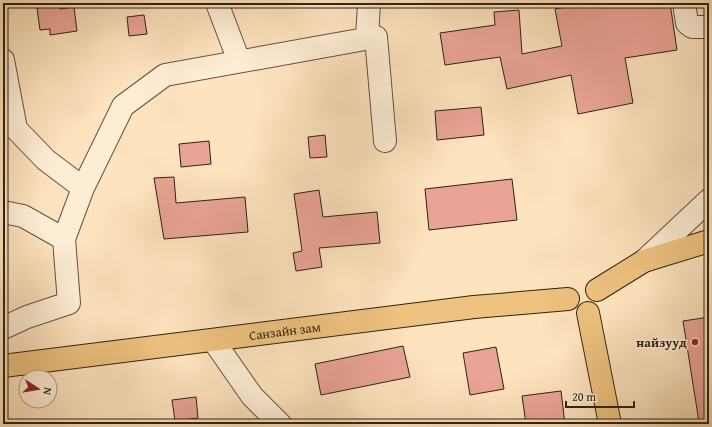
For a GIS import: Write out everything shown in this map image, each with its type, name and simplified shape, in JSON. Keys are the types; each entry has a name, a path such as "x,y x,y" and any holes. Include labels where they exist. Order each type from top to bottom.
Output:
{"main road":[{"path":"597,290 644,261 709,241"},
{"path":"586,282 593,285 597,290 599,297 598,304 594,310 581,314 574,311 570,306 568,299 569,292 573,286 586,282"},
{"name":"Санзайн зам","path":"3,366 474,307 568,299"},
{"path":"588,313 610,424"}],"street":[{"path":"217,3 239,61"},
{"path":"367,38 369,3"},
{"path":"684,3 687,23 692,27 709,27"},
{"path":"3,328 27,317 69,303 64,239 83,188 123,106 165,75 376,36 385,141"},
{"path":"3,60 16,130 46,160 83,188"},
{"path":"644,261 709,200"},
{"path":"3,212 24,216 64,239"},
{"path":"213,340 252,396 280,424"}],"building":[{"path":"588,3 670,3 677,50 625,58 633,103 578,114 571,75 507,89 500,57 445,65 440,33 495,25 494,12 519,10 522,54 562,46 555,9"},
{"path":"59,5 60,9 74,7 77,31 50,35 50,29 40,30 37,8"},
{"path":"144,15 147,34 129,36 127,17"},
{"path":"481,107 484,135 437,140 435,111"},
{"path":"325,135 327,157 310,158 308,137"},
{"path":"209,141 211,164 181,167 179,144"},
{"path":"174,177 176,203 245,197 248,232 164,239 154,178"},
{"path":"512,179 517,220 429,230 425,189"},
{"path":"319,190 323,217 377,212 380,243 319,248 322,267 296,271 293,253 302,251 294,194"},
{"path":"709,317 709,421 699,422 683,321"},
{"path":"403,346 410,377 321,395 315,364"},
{"path":"496,347 504,389 470,395 463,353"},
{"path":"561,391 565,424 526,424 522,396"},
{"path":"196,397 198,418 175,421 172,400"}],"place":[{"name":"найзууд","path":"695,342"}]}
